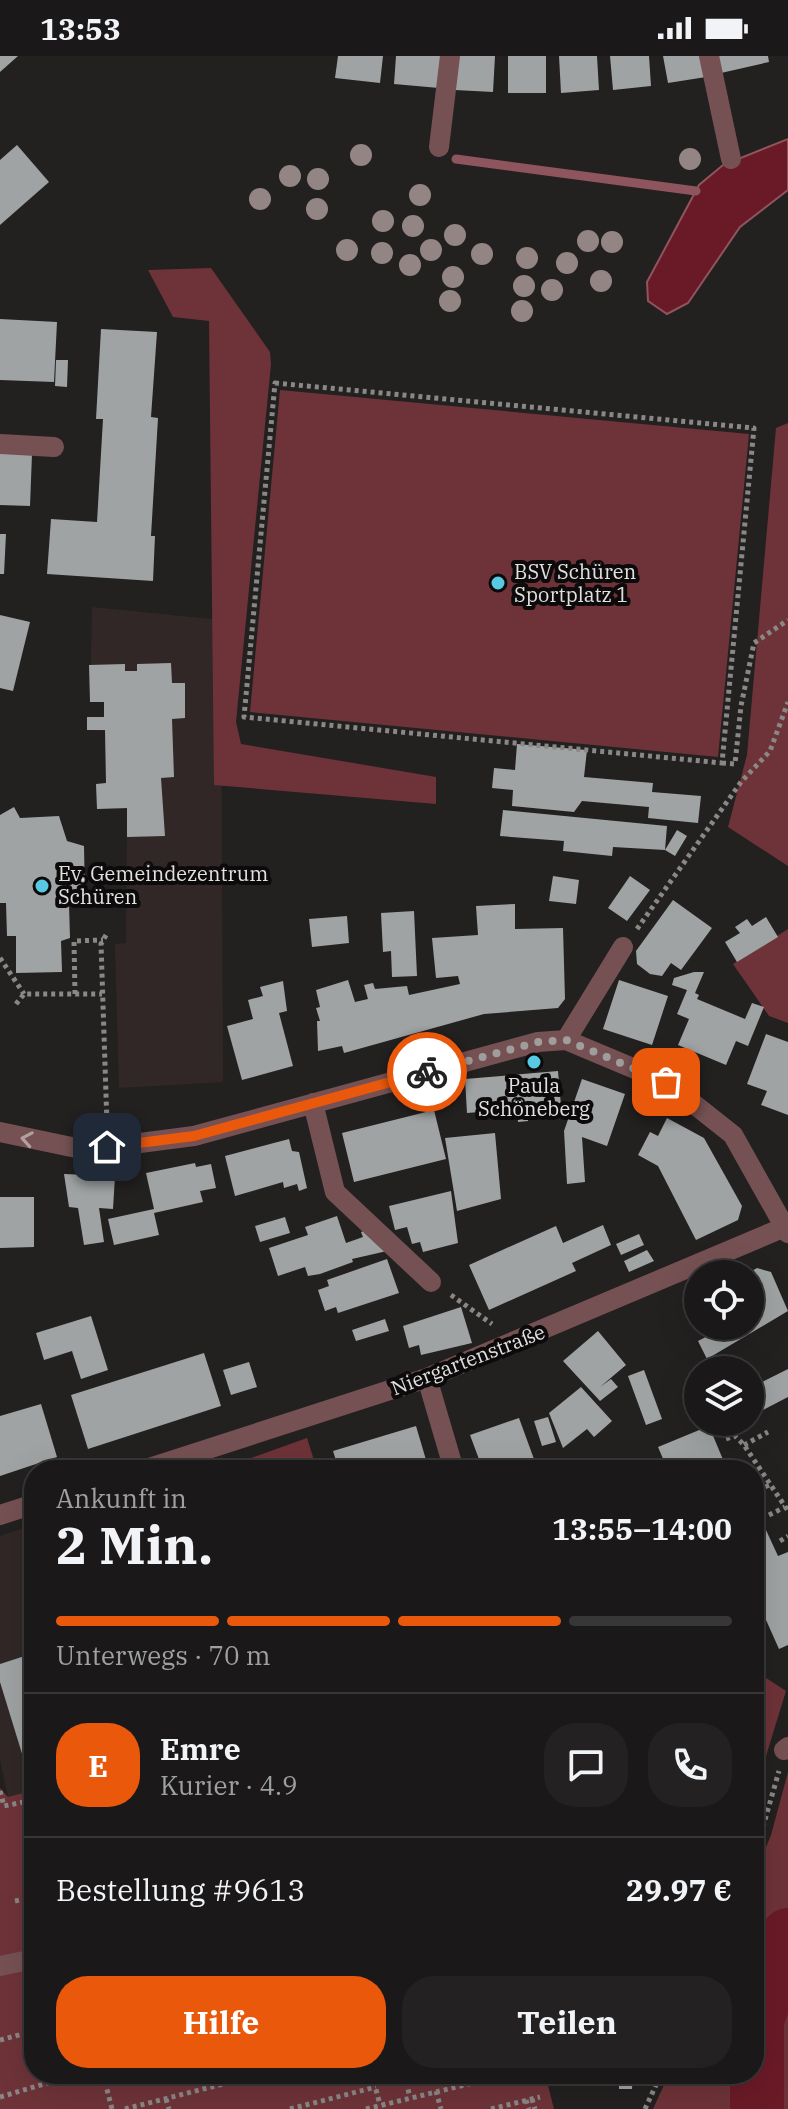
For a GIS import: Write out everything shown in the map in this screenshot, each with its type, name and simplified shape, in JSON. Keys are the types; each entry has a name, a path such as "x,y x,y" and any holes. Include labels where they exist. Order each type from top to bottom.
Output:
{"street":[{"path":"439,147 450,56"},
{"path":"709,56 731,159"},
{"path":"0,444 54,447"},
{"path":"566,1040 623,947"},
{"path":"0,1132 86,1150 194,1136 538,1042 566,1040 666,1082 733,1135 786,1230"},
{"path":"313,1103 335,1192 431,1282"},
{"name":"Niergartenstraße","path":"174,1460 427,1378 786,1230"},
{"path":"427,1378 451,1460"},
{"path":"0,1515 24,1507"},
{"path":"0,1966 24,1961"}],"path":[{"path":"722,763 754,428 275,383 244,717 722,763 735,764 754,643 788,620"},
{"path":"623,947 741,782 770,751 788,702"},
{"path":"75,994 74,941 104,938 102,994 107,1147"},
{"path":"0,958 24,994"},
{"path":"24,994 102,994"},
{"path":"16,1004 24,994"},
{"path":"744,1445 768,1432"},
{"path":"726,1439 735,1436 744,1445 749,1460"},
{"path":"764,1479 787,1509 769,1515"},
{"path":"764,1487 769,1485"},
{"path":"780,1541 788,1536"},
{"path":"764,1824 786,1749"},
{"path":"0,1791 4,1806 24,1802"},
{"path":"15,1901 24,1899"},
{"path":"0,2040 24,2034"},
{"path":"0,2097 44,2084"},
{"path":"106,2084 112,2109"},
{"path":"125,2109 224,2084"},
{"path":"375,2084 380,2105"},
{"path":"407,2084 410,2097"},
{"path":"366,2109 468,2084"},
{"path":"645,2109 656,2084"},
{"path":"290,2109 376,2087"},
{"path":"436,2091 441,2109"},
{"path":"491,2109 510,2107 540,2097"},
{"path":"166,2099 169,2109"},
{"path":"529,2100 532,2109"}],"shaded area":[{"path":"788,139 788,190 740,227 688,303 667,314 648,301 647,282 699,185 723,165"},
{"path":"211,268 270,352 271,364 236,722 241,744 436,777 436,804 214,785 209,321 173,317 148,270"},
{"name":"BSV Schüren Sportplatz 1","path":"280,390 749,434 718,757 250,712"},
{"path":"788,423 788,866 728,827 747,755 776,428"},
{"path":"92,607 221,620 223,1082 119,1088 115,944 126,943 127,809 97,809 96,784 106,783 105,731 87,730 87,717 104,717 104,702 90,702"},
{"path":"788,929 788,1023 769,1016 733,964"},
{"path":"307,1438 314,1460 246,1460"},
{"path":"24,1528 24,1793 8,1797 0,1760 0,1536"},
{"path":"764,1677 786,1691 764,1762"},
{"path":"788,1772 788,2109 653,2109 664,2084 764,2084 764,1852"},
{"path":"0,1788 8,1797 24,1793 24,2084 548,2084 554,2109 0,2109"}],"building":[{"path":"0,56 18,56 0,72"},
{"path":"338,56 383,56 380,83 335,78"},
{"path":"396,56 442,56 439,88 394,84"},
{"path":"457,56 495,56 493,92 455,90"},
{"path":"508,56 546,56 546,93 508,93"},
{"path":"559,56 597,56 599,90 561,93"},
{"path":"610,56 649,56 651,86 613,90"},
{"path":"663,56 702,56 706,77 668,83"},
{"path":"717,56 768,56 769,62 721,73"},
{"path":"17,145 49,182 0,225 0,160"},
{"path":"0,319 57,322 54,382 0,380"},
{"path":"101,329 157,332 151,417 158,418 151,536 155,536 153,581 47,574 51,519 97,522 103,419 96,419"},
{"path":"56,360 68,360 67,387 55,386"},
{"path":"0,453 32,454 30,506 0,505"},
{"path":"0,534 6,534 4,574 0,574"},
{"path":"0,615 30,622 13,691 0,688"},
{"path":"171,663 172,683 185,683 185,718 172,719 174,777 161,778 165,836 127,837 127,808 97,809 96,784 106,783 105,730 87,730 87,717 104,717 104,702 90,702 89,665 125,664 125,671 137,671 137,664"},
{"path":"517,744 587,750 584,777 653,783 652,792 701,796 698,823 648,818 649,807 582,801 574,812 512,806 513,790 492,788 494,768 515,770"},
{"name":"Ev. Gemeindezentrum Schüren","path":"14,807 20,818 59,816 67,841 84,846 85,899 69,904 70,938 61,941 62,972 16,973 16,936 7,936 6,903 0,903 0,815"},
{"path":"503,810 667,826 665,850 613,847 612,856 563,851 564,841 500,836"},
{"path":"677,830 687,836 675,856 665,850"},
{"path":"553,876 579,880 576,904 549,901"},
{"path":"630,876 650,890 627,921 608,908"},
{"path":"673,900 712,928 681,970 671,963 662,976 650,974 637,964 636,951"},
{"path":"515,904 515,929 563,928 565,999 558,1008 484,1014 344,1053 342,1046 318,1051 317,1021 320,1021 316,1008 320,1007 316,990 348,980 355,1002 368,999 364,985 373,983 375,989 407,986 409,995 460,984 458,976 436,978 432,938 478,935 476,906"},
{"path":"414,911 417,976 392,977 391,951 383,952 381,913"},
{"path":"347,916 349,943 312,947 309,919"},
{"path":"766,917 778,937 737,962 725,942 740,933 735,927 747,919 752,926"},
{"path":"704,972 695,993 699,995 697,999 745,1019 752,1003 764,1007 748,1046 736,1041 726,1065 678,1045 689,1019 677,1014 687,990 672,985 674,978"},
{"path":"619,980 668,996 652,1045 603,1029"},
{"path":"283,981 287,1011 279,1013 293,1066 242,1080 227,1026 253,1019 248,1000 263,996 260,987"},
{"path":"766,1034 788,1042 788,1115 761,1105 767,1091 747,1084"},
{"path":"558,1071 561,1106 539,1108 539,1116 528,1116 528,1121 518,1122 517,1109 467,1113 465,1079"},
{"path":"582,1079 625,1094 607,1146 582,1137 585,1182 567,1184 564,1131"},
{"path":"434,1110 446,1159 354,1182 342,1133"},
{"path":"667,1118 704,1138 742,1206 738,1220 696,1240 658,1166 638,1155 650,1132 658,1136"},
{"path":"495,1133 501,1199 457,1211 445,1138"},
{"path":"289,1139 292,1151 299,1152 307,1188 299,1191 297,1184 284,1188 283,1182 235,1196 225,1156"},
{"path":"195,1163 196,1167 211,1164 216,1188 200,1191 203,1202 154,1213 159,1235 114,1245 108,1219 154,1209 146,1173"},
{"path":"64,1174 115,1176 113,1209 99,1208 104,1242 84,1245 78,1208 69,1207"},
{"path":"451,1191 458,1243 423,1252 420,1242 412,1244 407,1227 395,1230 389,1206"},
{"path":"0,1197 34,1197 34,1247 0,1248"},
{"path":"337,1216 346,1243 363,1237 361,1232 373,1228 387,1251 352,1259 353,1262 320,1274 308,1276 305,1267 278,1276 269,1248 308,1235 305,1227"},
{"path":"285,1217 290,1233 260,1242 255,1226"},
{"path":"603,1225 611,1245 572,1263 576,1271 489,1310 469,1265 556,1226 563,1243"},
{"path":"639,1234 644,1245 621,1255 616,1244"},
{"path":"647,1250 654,1261 629,1272 624,1261"},
{"path":"387,1259 399,1293 338,1313 336,1307 325,1311 318,1290 329,1286 327,1280"},
{"path":"764,1270 771,1272 788,1311 764,1325"},
{"path":"461,1307 472,1343 421,1355 419,1345 409,1348 403,1326"},
{"path":"91,1316 108,1370 81,1379 72,1351 44,1360 36,1333"},
{"path":"385,1319 389,1331 356,1341 352,1330"},
{"path":"598,1331 626,1365 600,1387 611,1379 618,1387 600,1401 563,1361"},
{"path":"739,1340 712,1356 706,1356 698,1341"},
{"path":"204,1353 221,1406 88,1449 71,1395"},
{"path":"249,1362 257,1387 231,1395 223,1370"},
{"path":"788,1369 788,1397 764,1409 764,1381"},
{"path":"644,1370 662,1419 646,1425 628,1376"},
{"path":"581,1387 612,1421 594,1437 587,1429 563,1448 549,1413"},
{"path":"41,1404 57,1457 24,1460 24,1468 0,1476 0,1416"},
{"path":"548,1417 556,1442 542,1446 534,1421"},
{"path":"519,1418 534,1460 479,1460 470,1435"},
{"path":"416,1426 426,1460 336,1460 333,1451"},
{"path":"685,1436 713,1436 723,1460 664,1460 658,1447"},
{"path":"764,1526 778,1556 788,1552 788,1645 779,1649 764,1615"},
{"path":"24,1656 24,1760 0,1682 0,1664"},
{"path":"619,2084 632,2084 632,2089 619,2089"}],"waterway":[{"path":"456,159 696,191"},
{"path":"764,2001 788,1935"},
{"path":"757,2084 757,2109"}],"way so far":[{"path":"427,1072 538,1042 566,1040 666,1082"}],"place":[{"name":"BSV Schüren Sportplatz 1","path":"498,583"},
{"name":"Ev. Gemeindezentrum Schüren","path":"42,886"},
{"name":"Paula Schöneberg","path":"534,1062"}],"route":[{"path":"107,1147 194,1136 427,1072"}]}
